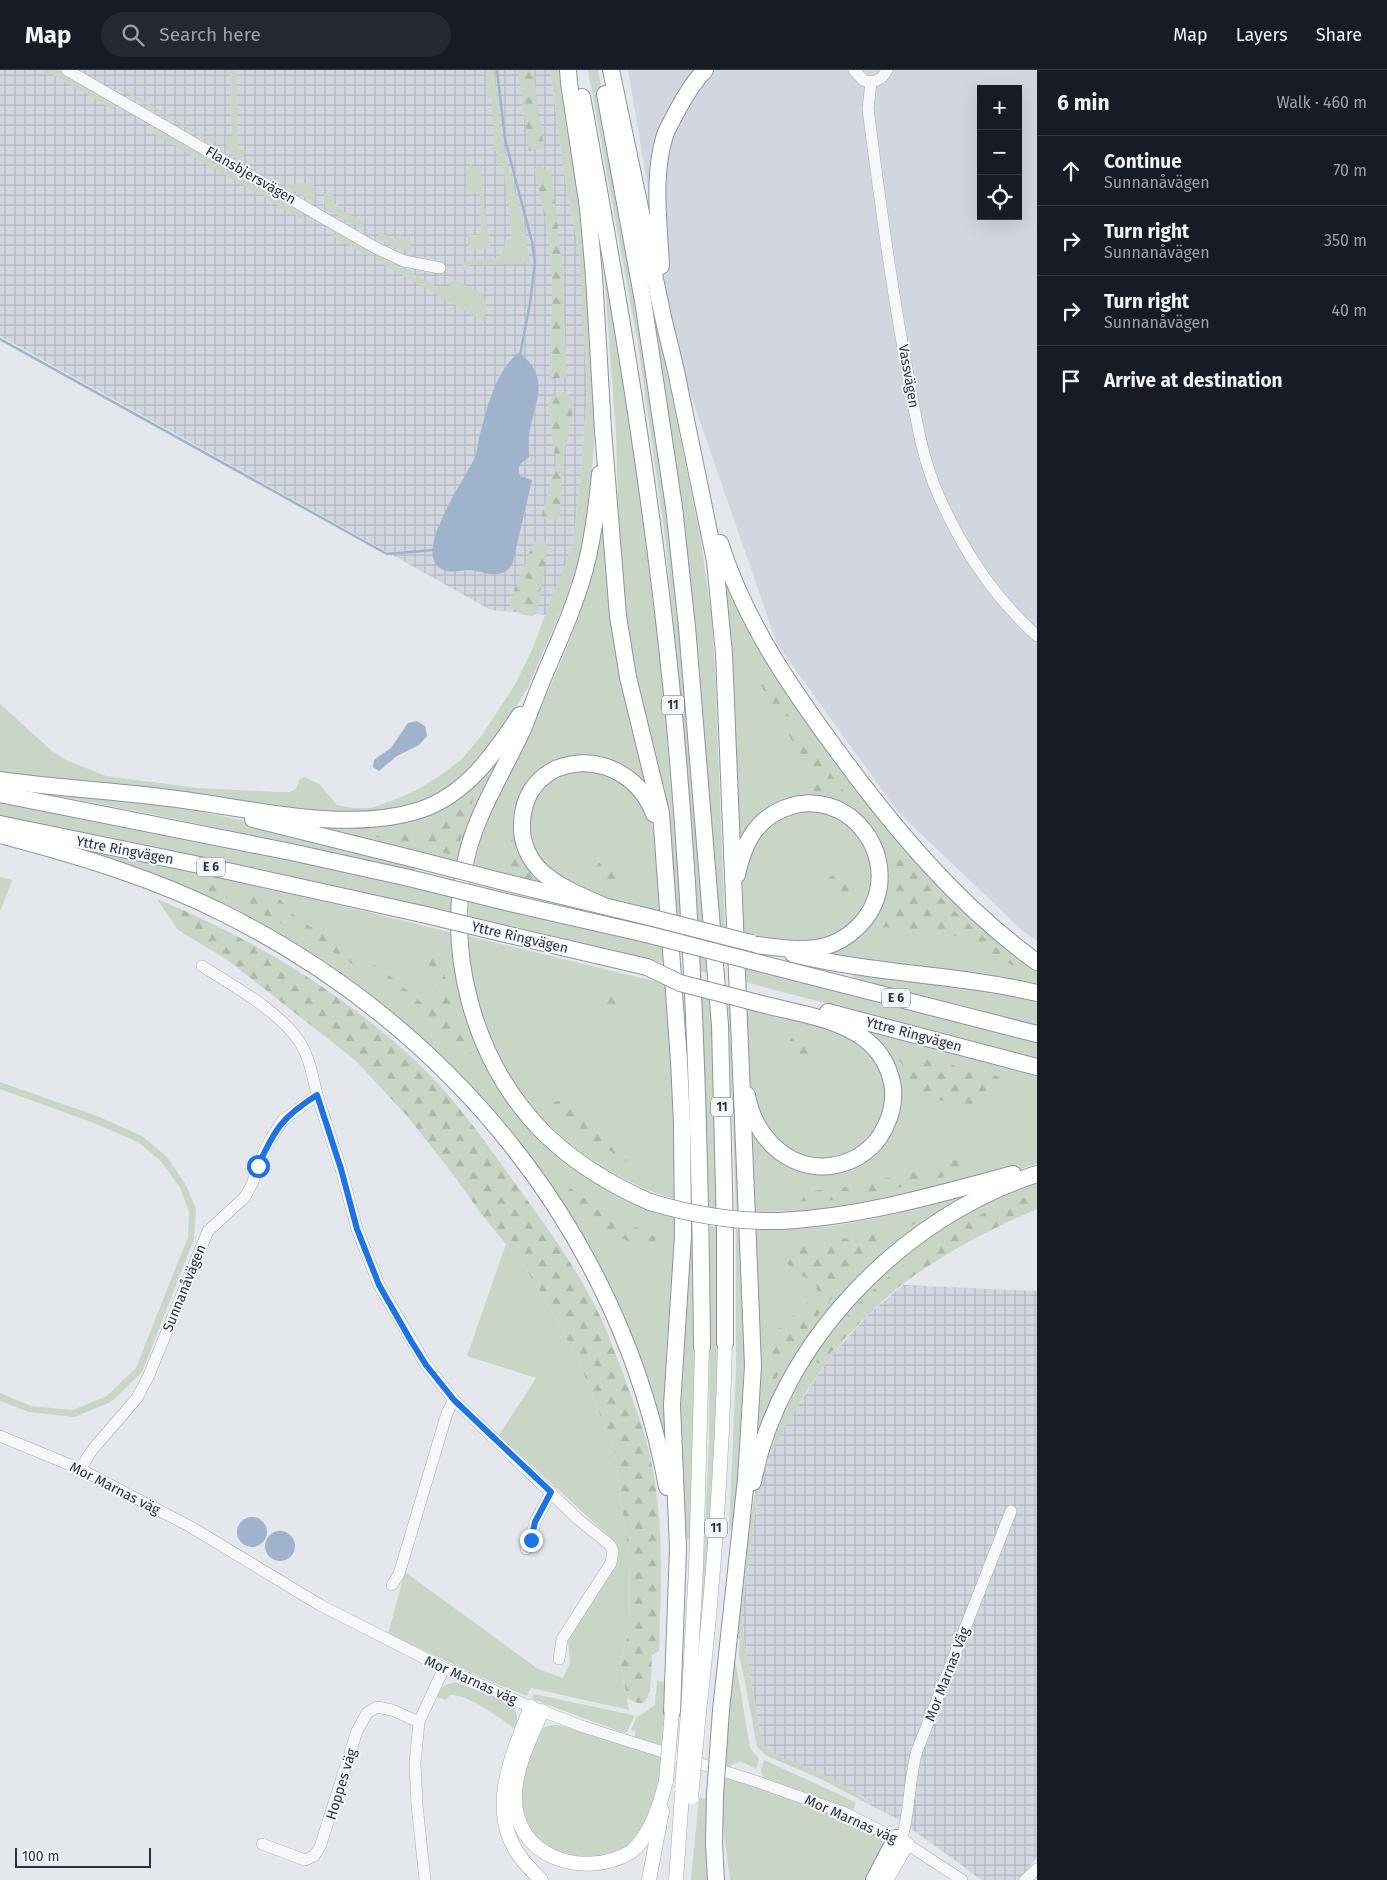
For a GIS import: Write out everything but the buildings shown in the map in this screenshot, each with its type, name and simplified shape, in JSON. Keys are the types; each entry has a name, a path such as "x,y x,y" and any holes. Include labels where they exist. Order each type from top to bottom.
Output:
{"highway":[{"path":"568,70 588,208 614,581 622,647 661,813 666,872 682,1126 683,1236 672,1405 678,1517 678,1576"},
{"name":"11","path":"577,70 630,370 656,556 671,683 686,861 696,1030 702,1347"},
{"name":"11","path":"601,70 638,273 655,380 674,507 688,636 720,1025 725,1231 725,1343"},
{"path":"611,70 715,561 721,611 727,700 730,822 748,946 739,1021 753,1366 746,1479 730,1609 721,1710 715,1802 714,1843 716,1880"},
{"path":"695,70 676,100 669,116 660,159 658,190 663,317 675,351 684,387 705,488 717,534 736,586 770,655 836,750 888,817 917,852 992,925 1037,962"},
{"path":"666,134 684,98 705,70"},
{"path":"603,430 596,507 585,568 562,635 523,728 477,826 469,848 463,880 459,936 465,981 472,1010 490,1056 507,1086 528,1115 566,1152 585,1167 629,1193 650,1202 700,1216 757,1222 811,1220 880,1209 1037,1168"},
{"path":"0,780 183,800 241,810 341,819 373,819 421,810 444,800 476,774 492,756 540,684"},
{"path":"602,905 558,884 541,871 532,860 525,845 522,833 522,816 527,798 538,782 551,772 566,765 582,762 606,766 623,773 633,780 647,797 654,812 666,872"},
{"name":"E 6","path":"0,794 291,852 409,878 646,934 1037,1034"},
{"path":"158,798 602,905 748,946 851,967 1000,984 1037,992"},
{"path":"812,804 832,807 853,820 864,830 873,844 880,871 878,895 869,914 859,926 847,936 832,944 815,948 797,949 748,946 737,875 741,856 748,838 773,815 791,806 812,804"},
{"name":"Yttre Ringvägen","path":"0,824 272,880 501,932 647,967 755,999 1037,1067"},
{"path":"0,835 132,875 223,913 260,932 334,977 376,1009 437,1062 477,1104 509,1142 555,1206 576,1241 614,1316 639,1380 653,1424 670,1500 678,1576 686,1712"},
{"path":"739,1021 748,1102 762,1134 771,1145 796,1162 812,1166 846,1163 873,1146 882,1135 890,1117 894,1098 887,1066 877,1050 852,1031 755,999"},
{"path":"730,1609 754,1476 763,1446 788,1382 817,1336 849,1297 892,1257 916,1238 941,1221 985,1196 1009,1184 1037,1174"},
{"path":"715,1802 725,1880"},
{"path":"874,1880 901,1841"}],"main road":[{"name":"11","path":"686,1712 718,1514 725,1343"},
{"name":"11","path":"683,1880 686,1712 696,1569 702,1347"},
{"path":"536,1709 514,1796 516,1809 522,1831 528,1841 544,1856 554,1862 578,1869 590,1869 611,1864 631,1851 646,1834 653,1821 686,1712"},
{"path":"536,1709 508,1771 503,1809 507,1830 518,1854 540,1880"},
{"path":"649,1880 662,1816 666,1781"},
{"name":"11","path":"676,1880 686,1795"},
{"path":"886,1880 901,1841"}],"street":[{"name":"Flansbjersvägen","path":"68,70 374,247 404,261 440,268"},
{"path":"854,70 858,77 871,82 881,79 887,70"},
{"name":"Vassvägen","path":"871,82 868,109 874,156 905,360 927,461 937,492 975,563 1007,604 1037,636"},
{"path":"202,966 248,996 290,1030 299,1042 307,1057 357,1229 379,1285 426,1365 454,1400 579,1520 606,1541 613,1551 611,1563 562,1639 559,1659"},
{"name":"Sunnanåvägen","path":"80,1469 93,1449 137,1398 149,1375 208,1231 244,1197 253,1182 270,1140 283,1120 317,1095"},
{"path":"392,1585 399,1574 447,1413 454,1400"},
{"name":"Mor Marnas väg","path":"0,1436 80,1469 190,1527 350,1622 444,1668 536,1709 625,1741 802,1797 852,1816 901,1841 962,1880"},
{"path":"526,1549 531,1540 535,1522 551,1492"},
{"name":"Mor Marnas Väg","path":"901,1841 908,1817 911,1779 917,1752 1011,1511"},
{"path":"425,1880 417,1805 416,1763 419,1722 444,1668"},
{"name":"Hoppes väg","path":"262,1844 305,1860 314,1856 320,1847 328,1826 357,1731 367,1713 377,1707 392,1710 419,1722"},
{"path":"1025,1880 1037,1868"}],"shaded area":[{"path":"0,70 550,70 566,186 580,256 587,392 580,487 573,541 546,615 491,610 0,336"},
{"path":"628,70 1037,70 1037,941 1023,931 898,812 777,644 675,349"},
{"path":"903,1285 1037,1291 1037,1857 1019,1880 981,1880 894,1817 870,1805 864,1797 769,1751 762,1743 744,1640 742,1615 755,1515 765,1467 787,1423 828,1360 869,1314"}],"green space":[{"path":"39,70 57,70 113,102 114,110 53,75"},
{"path":"230,70 236,70 238,149 245,149 244,155 238,160 228,151 225,142 225,137 232,136"},
{"path":"486,70 494,70 502,141 524,225 530,263 471,265 466,267 465,271 461,266 467,262 494,259 500,256 505,241 510,240 512,237 503,165 498,166 497,151 494,151 492,98 487,96"},
{"path":"518,70 533,70 544,148 529,151"},
{"path":"550,70 561,70 585,240 595,428 591,487 586,525 577,566 565,601 528,687 498,736 460,781 412,809 337,815 0,778 0,704 52,751 66,760 106,776 197,788 277,792 290,792 296,789 300,779 304,777 319,784 337,805 353,808 371,808 413,792 438,777 462,759 482,735 516,683 532,650 566,564 573,541 580,487 587,392 580,256 566,186"},
{"path":"588,70 598,70 628,234 665,471 708,925 697,922 686,766 665,536 638,345"},
{"path":"127,91 205,137 215,137 214,144 126,93"},
{"path":"155,128 299,210 304,220 269,201 263,194 260,195 150,132"},
{"path":"469,164 472,166 486,166 480,168 489,242 492,242 490,248 468,249 468,235 481,235 480,193 467,193 466,169 469,168"},
{"path":"539,166 551,173 562,262 567,377 550,379 552,278 546,223 534,169"},
{"path":"314,183 315,197 312,201 283,184"},
{"path":"324,193 332,193 335,201 332,201 332,204 338,204 338,208 364,223 361,228 325,209"},
{"path":"601,228 654,580 682,918 676,917 627,627 619,535 616,435"},
{"path":"380,232 391,238 410,237 411,251 393,247 377,238"},
{"path":"339,233 375,253 374,256 371,255 370,257 332,236"},
{"path":"377,254 437,287 448,286 455,280 476,290 485,299 487,305 483,321 383,264 383,262 376,258"},
{"path":"650,289 700,536 711,611 725,930 718,929 696,634 676,467"},
{"path":"566,392 573,402 573,409 563,461 560,518 557,520 541,518 556,462 548,404 555,395"},
{"path":"602,512 648,791 579,757 562,759 551,763 542,768 528,782 519,798 513,817 517,843 560,890 474,868 492,807 561,662 579,614 593,564"},
{"path":"534,541 544,542 548,546 537,611 533,616 523,615 509,605"},
{"path":"718,554 838,761 1037,967 1037,988 899,968 818,951 882,899 856,816 791,802 736,860"},
{"path":"764,679 814,753 863,815 840,801 814,795 804,765 758,680"},
{"path":"503,747 471,820 458,866 267,819 406,818"},
{"path":"592,769 628,784 650,817 655,838 662,913 592,894 549,872 529,841 530,807 553,777"},
{"path":"476,787 466,828 453,855 373,836 414,831 443,822 458,811"},
{"path":"22,789 144,802 213,814 416,864 415,871 162,816"},
{"path":"0,801 264,854 455,896 454,913 262,871 0,818"},
{"path":"799,810 824,811 855,828 875,870 868,904 847,929 816,942 776,942 744,934 742,886 747,854 773,820"},
{"path":"512,837 521,860 536,881 501,871"},
{"path":"63,846 274,889 453,933 456,973 541,1140 588,1179 622,1199 659,1214 679,1219 673,1476 645,1376 604,1278 441,1058 388,1010 329,967"},
{"path":"888,846 960,916 1023,971 963,939 941,930 878,927 888,908 894,888 893,868"},
{"path":"607,860 616,863 619,872 616,881 607,884 598,881 595,872 598,863"},
{"path":"838,874 843,875 849,881 849,891 843,897 838,898 833,897 827,891 826,886 827,881 833,875"},
{"path":"0,877 12,880 0,912"},
{"path":"189,880 281,900 291,913 389,975 423,1004 438,1007 437,994 426,954 435,957 443,969 464,1038 481,1075 410,1007 363,971 315,941 265,915 189,883"},
{"path":"157,899 263,950 330,992 393,1040 422,1067 463,1113 535,1211 575,1270 606,1328 642,1427 653,1473 661,1549 661,1600 659,1651 652,1655 650,1690 646,1701 642,1703 627,1698 620,1663 630,1627 629,1558 615,1454 581,1366 553,1313 524,1266 482,1215 452,1173 408,1117 355,1060 229,961 178,930"},
{"path":"470,900 664,946 665,963 469,916"},
{"path":"468,936 666,984 679,1201 643,1188 609,1171 578,1150 550,1126 526,1099 505,1068 489,1034 475,989"},
{"path":"699,955 709,958 710,974 700,971"},
{"path":"744,966 1037,1041 1037,1059 745,982"},
{"path":"853,971 1037,997 1037,1025 853,978"},
{"path":"612,992 621,995 624,1004 621,1013 612,1016 603,1013 600,1004 603,995"},
{"path":"701,992 712,995 720,1210 709,1208"},
{"path":"728,999 733,1001 742,1212 736,1211"},
{"path":"745,1004 838,1030 869,1050 885,1074 888,1103 871,1139 843,1158 806,1160 774,1141 753,1103 749,1075"},
{"path":"862,1030 1037,1076 1037,1164 1007,1173 828,1210 751,1212 751,1124 775,1154 848,1166 897,1109"},
{"path":"802,1033 811,1037 815,1046 811,1055 802,1059 793,1055 789,1046 793,1037"},
{"path":"892,1050 1000,1077 970,1106 910,1095 906,1070"},
{"path":"0,1082 97,1116 142,1136 167,1157 186,1185 196,1209 194,1239 142,1372 111,1402 74,1417 29,1412 0,1401 0,1393 31,1406 73,1410 107,1396 136,1368 188,1237 189,1211 180,1188 162,1162 138,1142 94,1123 0,1089"},
{"path":"559,1101 591,1118 603,1138 643,1162 640,1170 585,1135 553,1106 554,1102"},
{"path":"975,1154 976,1167 918,1184 821,1202 788,1201 791,1192 815,1191 861,1184"},
{"path":"1037,1180 1037,1193 995,1207 935,1243 895,1272 852,1310 817,1360 820,1363 848,1336 828,1360 806,1392 772,1450 765,1467 755,1515 742,1615 744,1640 762,1743 769,1751 851,1789 870,1805 821,1779 767,1756 757,1747 739,1655 740,1639 736,1639 755,1492 783,1406 832,1324 914,1246 978,1205"},
{"path":"995,1186 860,1279 758,1445 754,1435 753,1230 801,1229 851,1223 913,1209"},
{"path":"570,1188 593,1204 655,1237 656,1245 642,1245 629,1241 606,1229 568,1191"},
{"path":"1037,1193 1037,1209 959,1247 904,1283 870,1312 820,1363 817,1363 816,1360 852,1310 883,1281 919,1253 976,1217 999,1206"},
{"path":"923,1217 882,1247 831,1299 804,1334 770,1390 771,1338 782,1325 807,1304 817,1291 816,1285 784,1261 781,1250 786,1247 883,1233 911,1219"},
{"path":"689,1222 693,1223 696,1398 692,1539 686,1539 677,1398"},
{"path":"710,1226 720,1227 719,1427 699,1672 709,1439"},
{"path":"736,1229 742,1230 749,1370 734,1530 729,1530 736,1371"},
{"path":"506,1244 524,1266 553,1313 581,1366 615,1454 629,1558 630,1627 620,1663 629,1710 531,1688 527,1696 494,1683 388,1634 405,1572 538,1669 563,1678 570,1663 568,1638 618,1557 617,1546 614,1541 499,1435 536,1378 467,1356"},
{"path":"733,1663 736,1664 750,1748 759,1759 756,1769 740,1762 736,1762 730,1767 723,1765"},
{"path":"657,1681 664,1682 667,1702 664,1746 634,1737 636,1731 631,1730 636,1717 655,1705"},
{"path":"456,1682 512,1704 517,1716 515,1729 466,1698 450,1695 446,1700 436,1697 443,1686"},
{"path":"534,1694 633,1715 634,1717 627,1732 624,1733 535,1700 532,1698"},
{"path":"560,1725 663,1758 661,1780 649,1819 633,1844 587,1864 538,1844 521,1812 522,1779 538,1733 545,1727"},
{"path":"764,1760 856,1803 853,1810 763,1777 761,1770"},
{"path":"722,1776 823,1810 881,1837 884,1846 869,1880 730,1880 721,1812"},
{"path":"699,1798 708,1799 711,1880 691,1880"}],"water":[{"path":"518,353 530,363 535,371 539,388 529,433 529,457 519,467 520,476 532,480 513,562 505,572 498,574 472,570 445,571 434,560 432,550 435,537 447,508 475,457 485,415 497,381 510,361"},
{"path":"417,721 425,726 427,736 419,745 397,756 379,771 373,767 374,760 391,748 408,723"},
{"path":"252,1517 263,1521 267,1532 263,1543 252,1547 241,1543 237,1532 241,1521"},
{"path":"280,1531 291,1535 295,1546 291,1557 280,1561 269,1557 265,1546 269,1535"}],"waterway":[{"path":"497,70 505,139 532,242 535,262 530,303 520,355"},
{"path":"0,339 387,554 433,550"}],"route":[{"path":"258,1166 270,1140 283,1120 317,1095 341,1169 357,1229 379,1285 411,1341 426,1365 454,1400 551,1492 535,1522 531,1540"}]}
